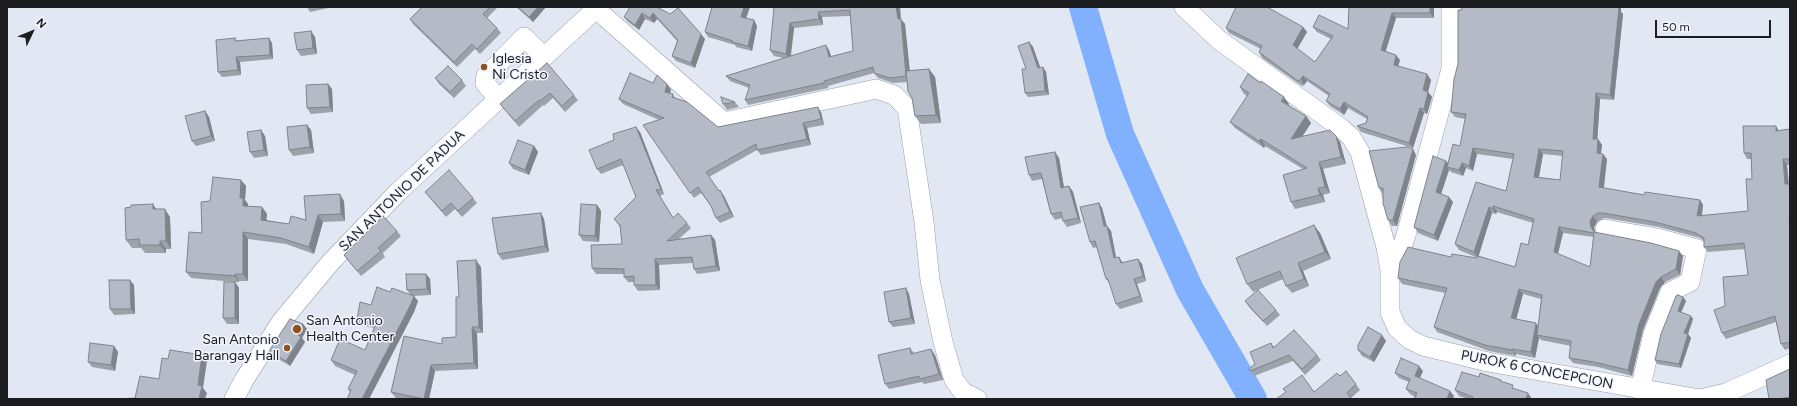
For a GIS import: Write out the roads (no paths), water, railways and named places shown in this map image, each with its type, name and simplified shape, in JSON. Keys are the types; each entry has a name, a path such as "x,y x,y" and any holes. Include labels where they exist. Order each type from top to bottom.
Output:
{"street":[{"path":"1184,7 1219,40 1341,128 1351,138 1360,152 1386,247 1390,270"},
{"path":"1390,270 1400,253 1406,235 1451,69 1451,7"},
{"path":"597,8 724,122 876,89 894,94 906,108 924,222 930,280 943,342 954,380 963,392 977,399"},
{"name":"SAN ANTONIO DE PADUA","path":"234,399 244,380 281,322 330,263 397,193 597,8"},
{"path":"498,99 485,83 486,76 524,37 544,57"},
{"path":"1605,229 1656,238 1697,249 1690,282 1670,292 1653,334 1640,390"},
{"name":"PUROK 6 CONCEPCION","path":"1390,270 1390,312 1397,328 1409,338 1423,346 1488,362 1640,390 1700,399 1726,393 1790,364"}],"waterway":[{"path":"1083,7 1120,134 1190,290 1253,399"}],"place":[{"name":"Iglesia Ni Cristo","path":"484,67"},
{"name":"San Antonio Health Center","path":"297,329"},
{"name":"San Antonio Barangay Hall","path":"287,348"}]}
